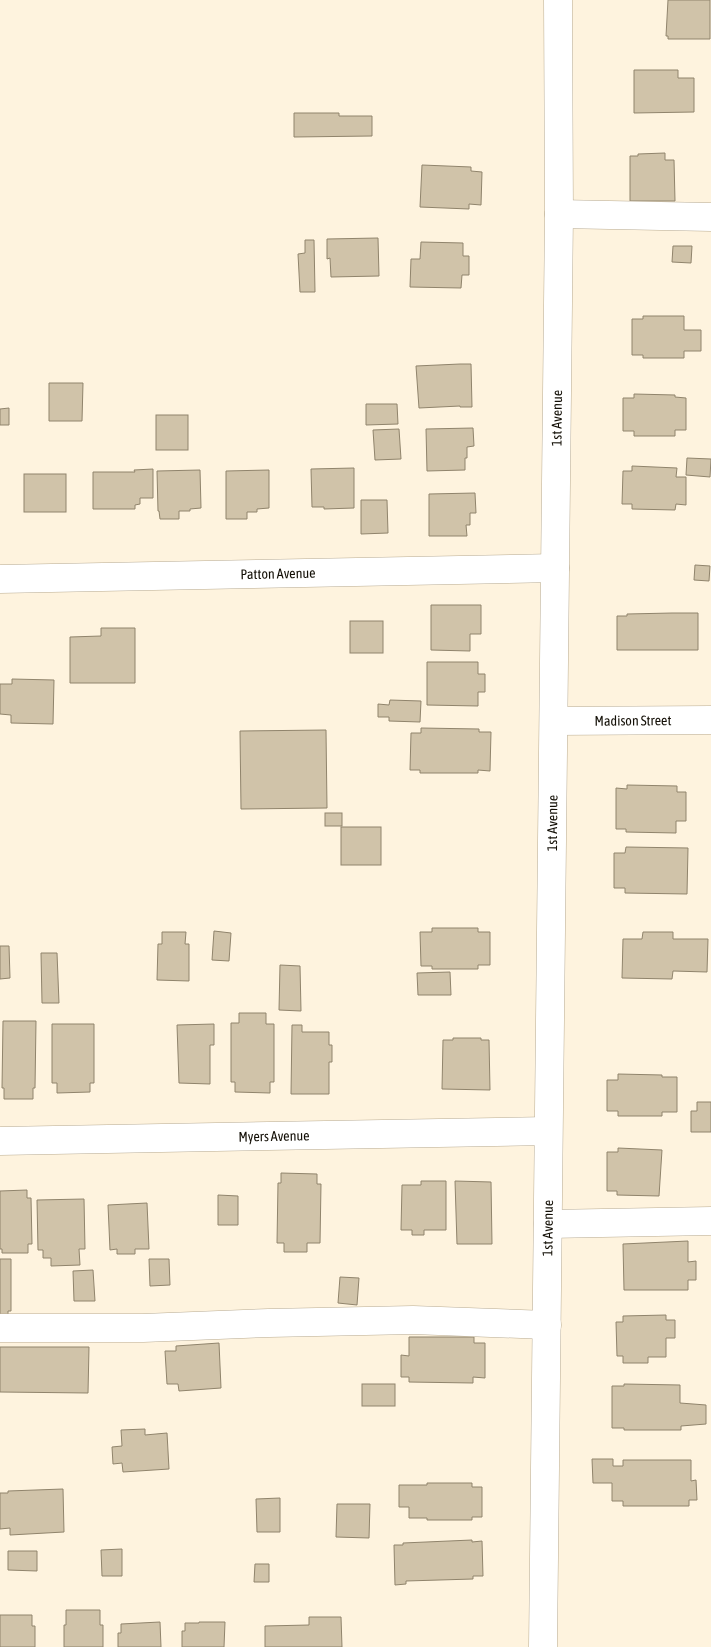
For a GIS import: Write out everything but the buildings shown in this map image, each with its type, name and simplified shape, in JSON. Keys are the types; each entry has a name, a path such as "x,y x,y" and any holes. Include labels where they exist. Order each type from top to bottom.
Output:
{"street":[{"name":"1st Avenue","path":"543,1647 559,214 558,0"},
{"path":"559,214 711,217"},
{"name":"Patton Avenue","path":"0,579 555,568"},
{"name":"Madison Street","path":"554,721 711,720"},
{"name":"Myers Avenue","path":"0,1141 548,1131"},
{"path":"548,1224 711,1221"},
{"path":"0,1328 143,1328 413,1320 547,1324"}]}
